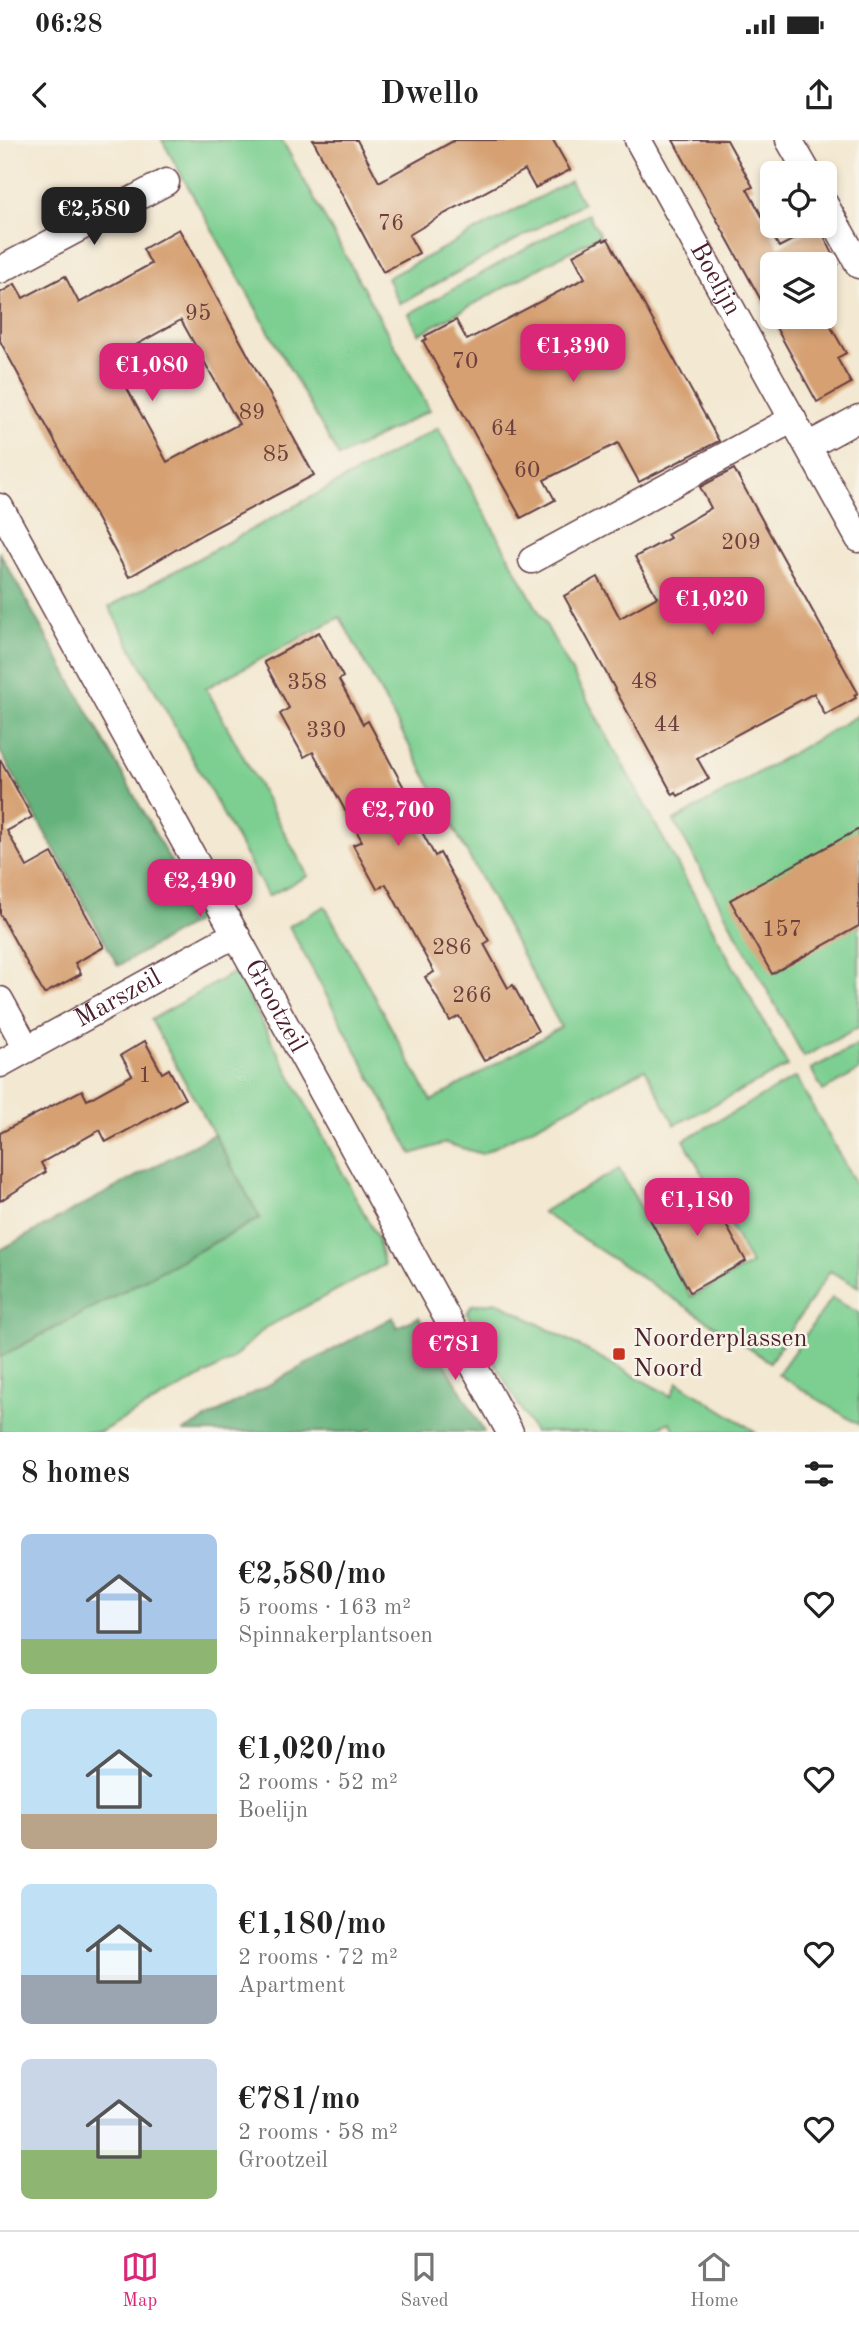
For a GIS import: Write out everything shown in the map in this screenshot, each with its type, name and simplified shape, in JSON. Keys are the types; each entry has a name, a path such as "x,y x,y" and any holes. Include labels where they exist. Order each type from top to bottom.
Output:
{"street":[{"name":"Boelijn","path":"638,140 859,539"},
{"path":"789,140 801,161"},
{"path":"0,270 166,183"},
{"path":"837,225 859,265"},
{"path":"808,446 859,418"},
{"path":"532,561 793,419"},
{"name":"Grootzeil","path":"0,507 510,1432"},
{"name":"Marszeil","path":"0,1064 221,942 237,936"},
{"path":"0,1000 27,1049"}],"green space":[{"path":"162,140 282,140 430,410 339,457"},
{"path":"570,181 583,203 400,304 387,278"},
{"path":"588,214 600,235 419,334 409,314"},
{"path":"438,428 788,1066 675,1125 645,1069 482,1154 445,1143 412,1154 289,926 325,906 431,1101 561,1027 340,617 206,688 308,876 268,896 109,607"},
{"path":"0,553 202,918 118,966 0,751"},
{"path":"859,715 859,1027 804,1057 674,821"},
{"path":"235,972 378,1239 384,1265 265,1328 230,1361 100,1432 0,1432 0,1357 260,1218 151,1020"},
{"path":"859,1044 859,1071 823,1091 811,1069"},
{"path":"796,1077 859,1190 859,1287 830,1271 770,1362 542,1212 619,1169 691,1297 751,1264 684,1140"},
{"path":"214,1134 260,1218 0,1357 0,1250"},
{"path":"832,1298 859,1313 859,1425 778,1374"},
{"path":"498,1302 671,1396 678,1382 756,1432 676,1432 670,1422 649,1432 534,1432 467,1313 472,1305"},
{"path":"393,1317 397,1327 419,1317 484,1432 374,1432 371,1428 363,1432 182,1432"}],"building":[{"path":"313,140 357,140 379,182 455,140 553,140 570,170 535,188 525,170 446,213 409,235 419,253 383,272"},
{"path":"673,140 727,140 753,187 747,189 760,213 760,238 774,238 779,247 796,238 825,238 832,252 760,252 760,298"},
{"path":"179,229 314,475 206,532 129,577 0,341 0,293 15,284 23,298 65,276 79,303 151,264 143,249","holes":["181,320 239,424 167,462 111,359"]},
{"path":"608,239 719,441 639,482 618,443 544,480 555,500 521,518 423,341 427,339 425,336 456,320 467,340 585,278 573,255"},
{"path":"777,329 832,329 846,353 837,358 851,383 817,402"},
{"path":"734,469 858,693 854,695 856,698 825,715 814,693 734,736 697,758 709,779 678,796 676,793 673,795 564,596 598,577 620,618 657,597 635,557 670,538 667,534 711,508 700,487"},
{"path":"319,632 343,677 339,680 363,724 368,721 416,810 411,812 435,856 440,853 489,941 484,944 508,988 513,985 538,1031 484,1061 459,1016 450,1021 425,977 434,972 386,884 377,889 353,845 362,841 313,752 304,757 280,714 289,708 264,662"},
{"path":"0,759 32,817 7,831 27,867 52,853 104,947 75,963 81,974 44,994 0,914"},
{"path":"859,829 859,926 772,974 730,900"},
{"path":"145,1041 162,1073 169,1069 185,1099 106,1142 100,1130 41,1163 46,1172 0,1201 0,1133 82,1090 87,1100 132,1075 121,1055"},
{"path":"703,1183 746,1261 690,1292 647,1214"}],"place":[{"name":"Noorderplassen Noord","path":"619,1354"}]}
